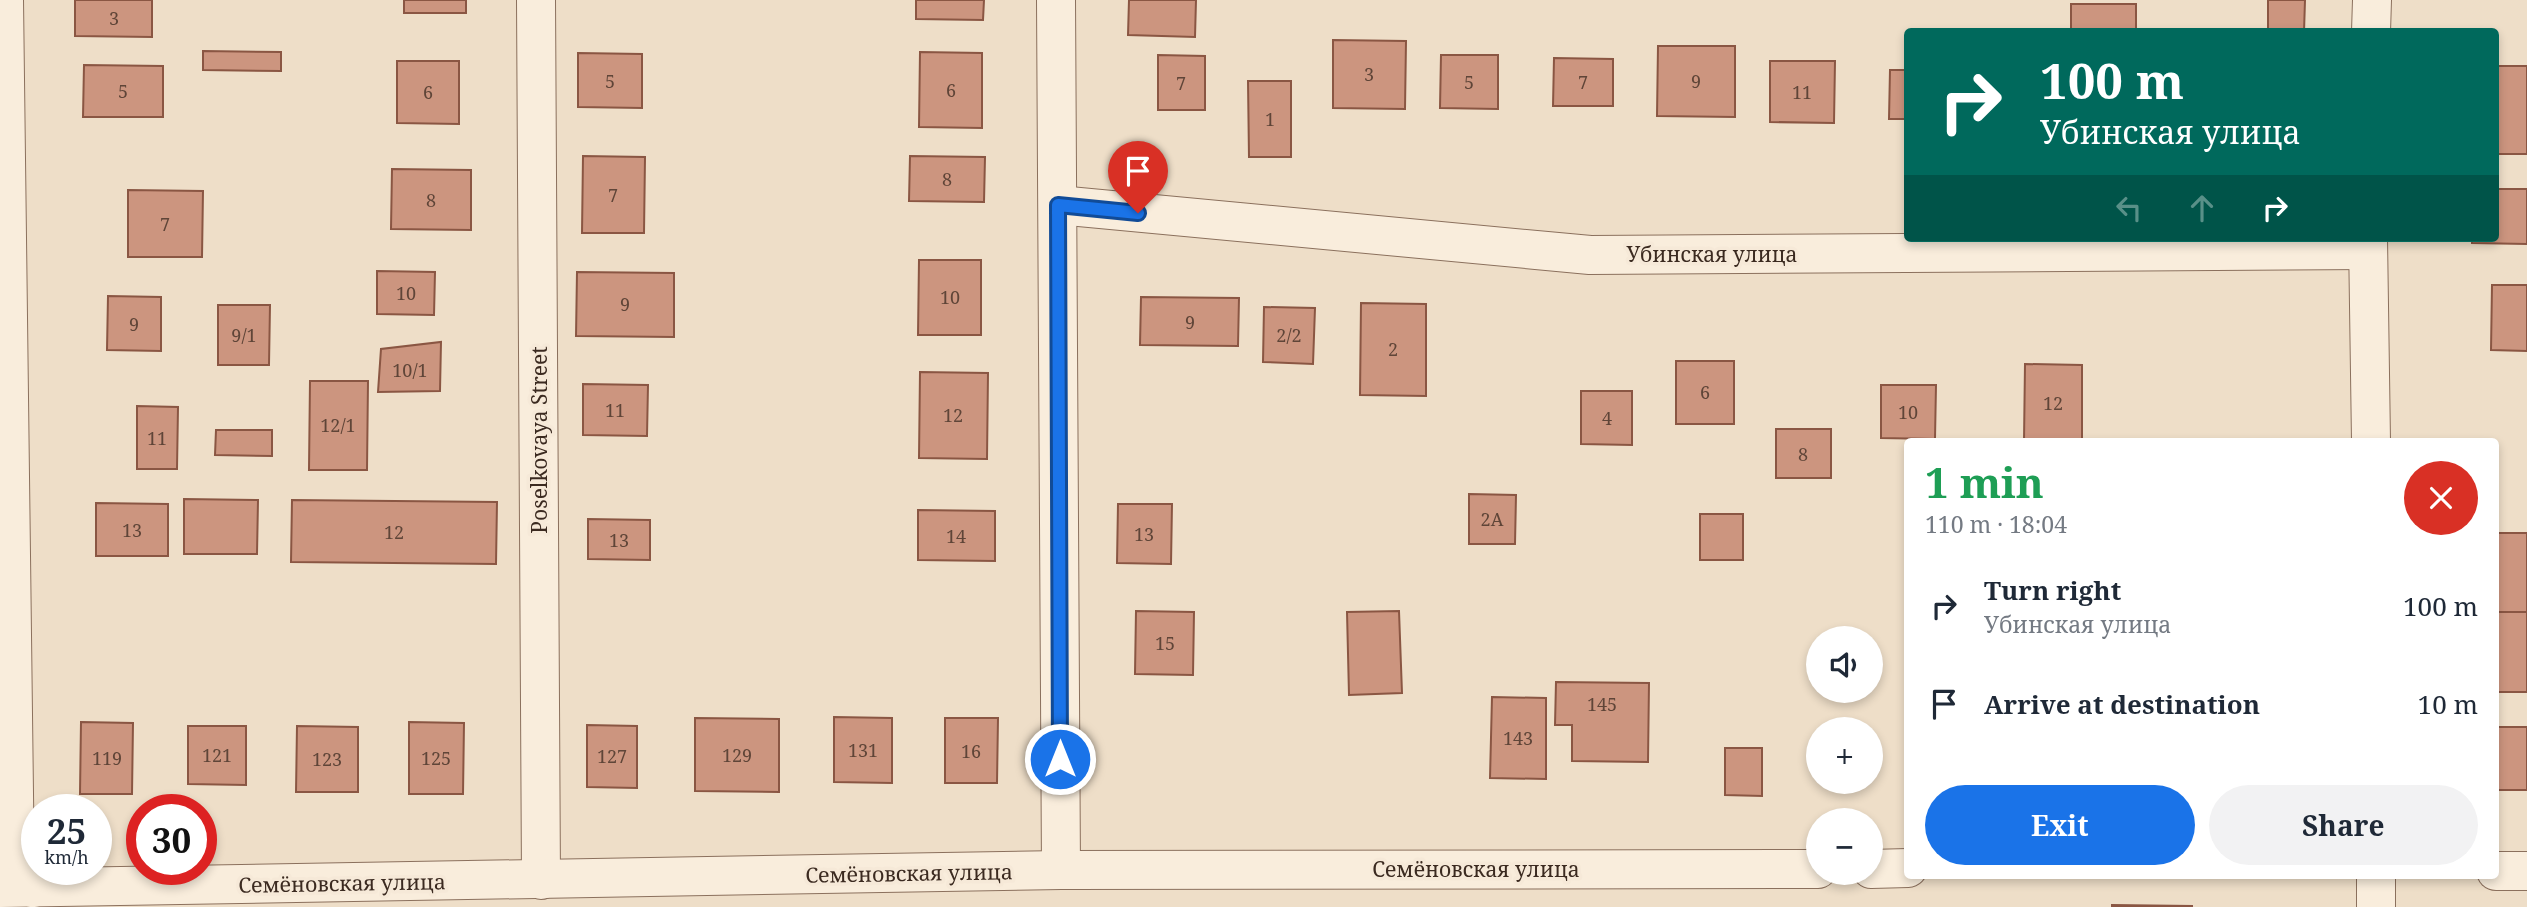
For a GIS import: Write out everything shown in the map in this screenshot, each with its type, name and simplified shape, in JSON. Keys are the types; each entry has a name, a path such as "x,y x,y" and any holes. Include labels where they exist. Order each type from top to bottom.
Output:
{"street":[{"path":"4,0 16,888"},
{"name":"Poselkovaya Street","path":"536,0 541,880"},
{"path":"1056,0 1061,870"},
{"path":"2371,28 2372,0"},
{"name":"Убинская улица","path":"1058,205 1590,255 2368,244"},
{"path":"2368,244 2371,438"},
{"name":"Семёновская улица","path":"16,888 1061,870 1806,869"},
{"path":"1883,869 1904,869"},
{"path":"2499,870 2527,871"},
{"path":"2376,879 2376,907"}],"building":[{"path":"75,0 152,0 152,37 75,36"},
{"path":"404,0 466,0 466,13 404,13"},
{"path":"916,0 984,0 983,20 916,19"},
{"path":"1129,0 1196,0 1195,37 1128,35"},
{"path":"2268,0 2305,0 2304,28 2268,28"},
{"path":"2071,4 2136,4 2136,28 2071,28"},
{"path":"1333,40 1406,41 1405,109 1333,108"},
{"path":"1658,46 1735,46 1735,117 1657,116"},
{"path":"203,51 281,52 281,71 203,70"},
{"path":"920,52 982,53 982,128 919,127"},
{"path":"578,53 642,54 642,108 578,107"},
{"path":"1158,55 1205,56 1205,110 1158,110"},
{"path":"1441,55 1498,55 1498,109 1440,108"},
{"path":"1554,58 1613,59 1613,106 1553,106"},
{"path":"397,61 459,61 459,124 397,123"},
{"path":"1770,61 1835,61 1834,123 1770,122"},
{"path":"84,65 163,66 163,117 83,117"},
{"path":"2499,66 2527,66 2527,154 2499,154"},
{"path":"1890,70 1904,70 1904,119 1889,119"},
{"path":"1248,81 1291,81 1291,157 1249,157"},
{"path":"583,156 645,157 644,233 582,233"},
{"path":"910,156 985,157 984,202 909,201"},
{"path":"392,169 471,170 471,230 391,229"},
{"path":"2499,189 2527,189 2527,244 2472,243 2499,242"},
{"path":"128,190 203,191 202,257 128,257"},
{"path":"919,260 981,260 981,335 918,335"},
{"path":"377,271 435,272 434,315 377,314"},
{"path":"577,272 674,273 674,337 576,336"},
{"path":"2492,285 2527,285 2527,351 2491,350"},
{"path":"108,296 161,297 161,351 107,350"},
{"path":"1141,297 1239,298 1238,346 1140,345"},
{"path":"1361,303 1426,304 1426,396 1360,395"},
{"path":"218,305 270,305 269,365 218,365"},
{"path":"1264,307 1315,308 1313,364 1263,362"},
{"path":"441,342 440,391 378,392 381,349"},
{"path":"1676,361 1734,361 1734,424 1676,424"},
{"path":"2025,364 2082,365 2082,438 2024,438"},
{"path":"920,372 988,373 987,459 919,458"},
{"path":"310,381 368,381 367,470 309,470"},
{"path":"583,384 648,385 647,436 583,435"},
{"path":"1881,385 1936,385 1935,438 1881,438"},
{"path":"1581,391 1632,391 1632,445 1581,444"},
{"path":"137,406 178,407 177,469 137,469"},
{"path":"1776,429 1831,429 1831,478 1776,478"},
{"path":"216,430 272,430 272,456 215,455"},
{"path":"1469,494 1516,495 1515,544 1469,544"},
{"path":"184,499 258,500 257,554 184,554"},
{"path":"292,500 497,502 496,564 291,562"},
{"path":"96,503 168,504 168,556 96,556"},
{"path":"1118,504 1172,504 1171,564 1117,563"},
{"path":"918,510 995,511 995,561 918,560"},
{"path":"1700,514 1743,514 1743,560 1700,560"},
{"path":"588,519 650,520 650,560 588,559"},
{"path":"2499,533 2527,533 2527,612 2499,612"},
{"path":"1136,611 1194,612 1193,675 1135,674"},
{"path":"1399,611 1402,693 1349,695 1347,612"},
{"path":"2499,612 2527,612 2527,692 2499,692"},
{"path":"1556,682 1649,683 1648,762 1572,761 1572,725 1555,725"},
{"path":"1492,697 1546,698 1546,779 1490,778"},
{"path":"834,717 892,718 892,783 834,782"},
{"path":"695,718 779,719 779,792 695,791"},
{"path":"945,718 998,718 997,783 945,783"},
{"path":"81,722 133,723 132,794 80,794"},
{"path":"409,722 464,723 463,794 409,794"},
{"path":"587,725 637,726 637,788 587,787"},
{"path":"188,726 246,726 246,785 188,784"},
{"path":"297,726 358,727 358,792 296,792"},
{"path":"2499,727 2527,727 2527,790 2499,790"},
{"path":"1725,748 1762,748 1762,796 1725,795"},
{"path":"2192,906 2192,907 2112,907"}],"route":[{"path":"1060,759 1058,205 1138,213"}]}
